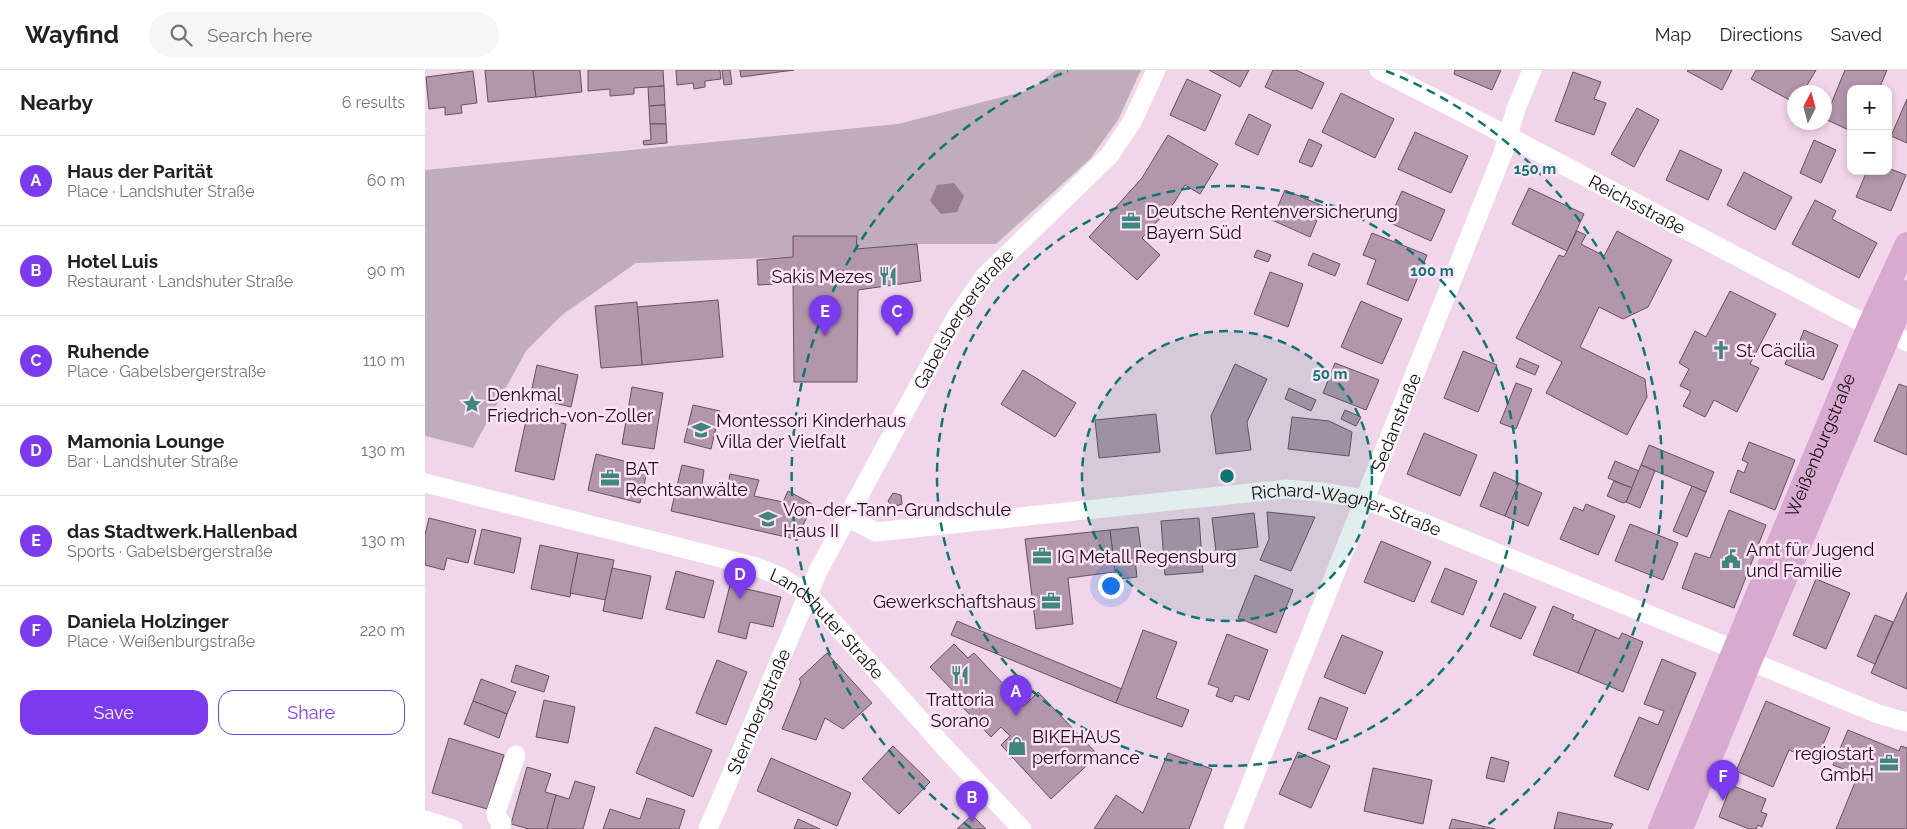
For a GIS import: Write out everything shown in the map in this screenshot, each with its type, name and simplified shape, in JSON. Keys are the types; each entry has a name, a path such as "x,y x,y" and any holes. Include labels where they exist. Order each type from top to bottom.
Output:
{"main road":[{"name":"Weißenburgstraße","path":"1888,333 1907,244"},
{"name":"Weißenburgstraße","path":"1665,825 1907,292"}],"street":[{"name":"Gabelsbergerstraße","path":"809,595 818,571 969,297 985,276 1109,156 1132,122 1156,70"},
{"name":"Reichsstraße","path":"1379,70 1888,333"},
{"name":"Sedanstraße","path":"1233,829 1365,500 1508,136 1532,70"},
{"name":"Landshuter Straße","path":"425,484 757,567 781,577 809,595 947,750 1022,829"},
{"name":"Richard-Wagner-Straße","path":"847,517 876,532 1286,489 1321,492 1365,500 1743,655 1878,714 1907,722"},
{"name":"Sternbergstraße","path":"709,829 809,595"},
{"path":"500,829 502,823 497,818 496,812 516,755"},
{"path":"425,820 453,829"}],"shaded area":[{"path":"1056,70 1141,70 1118,120 1090,159 996,244 917,244 856,249 856,236 793,236 793,257 636,263 562,315 526,351 473,448 425,436 425,170 898,124 1030,90"},
{"path":"954,183 964,196 957,212 941,214 930,201 937,185"}],"building":[{"path":"485,70 533,70 536,97 488,102"},
{"path":"533,70 580,70 582,92 536,97"},
{"path":"588,70 663,70 664,86 634,88 634,94 610,96 610,89 588,91"},
{"path":"676,70 720,70 721,79 705,81 705,87 694,89 693,83 677,85"},
{"path":"722,70 730,70 732,84 724,85"},
{"path":"740,70 794,70 741,77"},
{"path":"1209,70 1249,70 1240,87"},
{"path":"1273,70 1296,70 1324,83 1312,109 1265,87"},
{"path":"1455,70 1501,70 1492,90 1454,74"},
{"path":"1688,70 1732,70 1722,90"},
{"path":"1756,70 1816,70 1807,85 1787,85 1787,99 1751,79"},
{"path":"1845,70 1887,70 1881,85 1847,85 1847,129 1832,122 1832,102"},
{"path":"473,71 477,103 461,105 462,113 445,115 445,107 429,109 426,77"},
{"path":"1573,72 1601,82 1594,99 1606,103 1594,135 1555,121"},
{"path":"1187,79 1221,95 1205,131 1170,115"},
{"path":"664,86 665,105 649,106 648,87"},
{"path":"1341,93 1394,119 1375,158 1322,132"},
{"path":"1907,99 1907,143 1892,136"},
{"path":"665,105 666,124 650,124 649,106"},
{"path":"1637,108 1659,120 1634,167 1611,154"},
{"path":"1249,114 1271,125 1258,155 1235,144"},
{"path":"650,124 666,124 667,143 644,145 643,141 651,140"},
{"path":"1415,132 1468,156 1451,193 1398,169"},
{"name":"Deutsche Rentenversicherung Bayern Süd","path":"1168,135 1218,164 1200,194 1185,185 1174,203 1142,238 1160,255 1137,280 1089,237 1142,178"},
{"path":"1309,139 1322,145 1312,167 1299,162"},
{"path":"1814,140 1836,150 1821,183 1800,173"},
{"path":"1680,150 1722,170 1708,200 1666,180"},
{"path":"1892,170 1906,175 1891,211 1856,197 1865,175 1892,175"},
{"path":"1744,172 1792,197 1775,230 1727,205"},
{"path":"1529,188 1584,214 1567,251 1512,224"},
{"path":"1285,190 1323,206 1310,237 1272,220"},
{"path":"1402,191 1445,210 1431,241 1388,222"},
{"path":"1815,200 1836,211 1832,219 1877,243 1859,278 1792,244"},
{"path":"1577,231 1586,235 1581,244 1604,256 1617,231 1672,260 1648,307 1623,319 1599,307 1580,347 1645,379 1647,397 1627,435 1546,393 1562,362 1516,338 1559,255 1564,257"},
{"path":"1372,233 1427,255 1408,301 1367,284 1376,260 1363,255"},
{"path":"793,236 857,236 856,249 917,244 921,281 858,290 857,382 794,382 793,283 758,285 757,260 793,257"},
{"path":"1257,250 1271,255 1268,262 1254,257"},
{"path":"1313,253 1340,264 1335,276 1308,265"},
{"path":"1270,272 1303,284 1288,327 1254,314"},
{"name":"St. Cäcilia","path":"1730,291 1776,314 1750,364 1759,368 1737,412 1714,400 1705,417 1683,406 1691,391 1680,386 1689,369 1679,363 1695,331 1706,337"},
{"path":"718,300 723,357 642,365 637,307"},
{"path":"1361,301 1402,319 1382,364 1341,347"},
{"path":"637,302 642,365 601,368 595,306"},
{"path":"1804,330 1838,345 1823,380 1785,364 1794,342 1799,343"},
{"path":"1463,351 1497,365 1478,412 1444,398"},
{"path":"1520,358 1539,366 1535,375 1516,367"},
{"path":"1335,363 1379,380 1366,410 1323,393"},
{"path":"1235,364 1267,379 1247,422 1251,450 1216,454 1211,416"},
{"path":"537,365 578,375 571,407 530,397"},
{"path":"1023,370 1076,403 1055,437 1001,404"},
{"path":"1516,383 1532,389 1516,429 1500,423"},
{"path":"1899,384 1907,387 1907,455 1874,441"},
{"path":"632,387 663,393 654,449 622,444"},
{"path":"1289,388 1316,400 1311,411 1285,399"},
{"path":"693,405 720,411 711,449 684,442"},
{"path":"1345,410 1361,417 1356,426 1341,419"},
{"path":"1156,414 1160,452 1099,458 1095,420"},
{"path":"527,416 566,424 554,480 515,471"},
{"path":"1292,417 1329,421 1352,432 1349,456 1288,449"},
{"path":"1424,433 1477,455 1460,496 1407,474"},
{"path":"1749,442 1795,460 1775,510 1730,492 1738,470 1744,473 1748,463 1742,460"},
{"path":"1649,445 1714,472 1706,492 1641,465"},
{"path":"596,454 648,467 640,503 588,490"},
{"path":"1615,461 1639,471 1632,488 1608,478"},
{"path":"682,465 704,470 702,484 727,489 730,474 759,480 754,496 783,502 788,491 814,505 795,539 671,511"},
{"path":"1641,465 1655,471 1640,508 1626,502"},
{"path":"1494,472 1519,483 1505,516 1480,506"},
{"path":"1614,481 1632,488 1626,502 1623,503 1607,496"},
{"path":"1519,483 1542,493 1528,526 1505,516"},
{"path":"1692,486 1706,492 1687,537 1673,531"},
{"path":"893,493 901,495 902,504 893,507 888,501"},
{"path":"1586,504 1615,516 1598,555 1560,539 1574,507 1583,511"},
{"path":"1729,510 1766,525 1734,608 1682,588 1695,553 1710,558"},
{"path":"1267,512 1315,517 1291,571 1260,560 1269,539"},
{"path":"1254,513 1258,547 1216,552 1212,518"},
{"path":"429,518 476,530 468,563 447,558 444,570 425,565 425,535"},
{"path":"1199,518 1203,572 1165,575 1161,521"},
{"path":"1630,524 1678,543 1663,580 1615,561"},
{"path":"1138,527 1142,558 1135,559 1137,577 1120,579 1119,572 1115,572 1110,530"},
{"path":"482,529 521,538 514,573 474,564"},
{"name":"Gewerkschaftshaus","path":"1110,530 1115,572 1068,578 1073,624 1036,629 1025,539"},
{"path":"1381,541 1431,562 1414,602 1364,582"},
{"path":"540,545 578,553 570,597 531,589"},
{"path":"578,553 614,560 606,600 570,593"},
{"path":"612,568 651,576 642,619 603,611"},
{"path":"1445,568 1477,581 1463,615 1431,602"},
{"path":"676,571 714,581 704,618 666,609"},
{"path":"1255,575 1293,590 1276,633 1238,618"},
{"path":"1816,579 1850,593 1826,649 1793,635"},
{"path":"730,585 781,597 773,627 750,622 746,639 718,632"},
{"path":"1907,592 1907,689 1871,673"},
{"path":"1504,593 1536,607 1521,639 1490,626"},
{"path":"1553,606 1574,615 1572,619 1596,629 1578,673 1533,655"},
{"path":"1875,615 1893,622 1875,664 1857,656"},
{"path":"957,621 1122,689 1116,703 951,635"},
{"path":"1596,629 1619,639 1622,633 1643,642 1623,692 1578,673"},
{"path":"1143,630 1177,642 1156,698 1189,710 1182,727 1116,703"},
{"path":"1227,634 1268,650 1249,700 1235,695 1232,702 1216,696 1219,688 1208,684"},
{"path":"1342,635 1383,652 1365,694 1324,677"},
{"path":"954,644 968,658 974,653 1024,706 1038,692 1098,755 1051,799 1001,745 1010,736 1001,727 991,737 953,697 956,694 930,667"},
{"path":"827,653 872,703 843,729 825,718 816,740 782,729 801,682 799,679"},
{"path":"1662,659 1696,673 1648,790 1614,776 1639,717 1658,725 1664,711 1644,704"},
{"path":"717,660 747,672 726,725 696,713"},
{"path":"516,665 549,676 544,692 511,682"},
{"path":"481,679 516,692 507,714 473,701"},
{"path":"1320,697 1348,708 1336,740 1308,729"},
{"path":"544,700 575,707 568,743 536,737"},
{"path":"473,701 507,714 499,738 464,724"},
{"path":"1766,701 1830,728 1816,761 1789,750 1773,787 1736,771"},
{"path":"655,727 712,750 693,797 636,773"},
{"path":"1848,730 1899,751 1901,746 1907,748 1907,829 1836,829 1858,775 1833,765"},
{"path":"449,738 504,755 487,809 432,793"},
{"path":"893,746 930,782 899,814 862,779"},
{"path":"1298,752 1330,766 1311,808 1279,794"},
{"path":"1168,753 1212,769 1189,829 1094,829 1116,795 1143,813"},
{"path":"1491,757 1509,762 1504,782 1486,778"},
{"path":"771,758 851,793 837,826 757,791"},
{"path":"527,767 551,774 545,792 556,795 547,829 529,829 511,824"},
{"path":"1373,768 1432,780 1423,824 1364,811"},
{"path":"575,781 595,787 583,829 547,829 556,795 569,799"},
{"path":"1731,785 1766,799 1761,812 1767,814 1762,827 1758,825 1756,829 1749,829 1719,817"},
{"path":"647,798 685,810 679,829 603,829 610,809 640,819"},
{"path":"1558,812 1613,824 1610,829 1554,829"},
{"path":"972,815 986,829 957,829"},
{"path":"798,819 820,829 794,829"},
{"path":"1452,819 1495,829 1449,829"}],"place":[{"name":"Deutsche Rentenversicherung Bayern Süd","path":"1131,221"},
{"name":"Sakis Mezes","path":"888,276"},
{"name":"das Stadtwerk.Hallenbad","path":"825,336"},
{"name":"Ruhende","path":"897,336"},
{"name":"St. Cäcilia","path":"1721,350"},
{"name":"Denkmal Friedrich-von-Zoller","path":"472,404"},
{"name":"Montessori Kinderhaus Villa der Vielfalt","path":"701,430"},
{"name":"BAT Rechtsanwälte","path":"610,478"},
{"name":"Von-der-Tann-Grundschule Haus II","path":"768,519"},
{"name":"IG Metall Regensburg","path":"1042,556"},
{"name":"Amt für Jugend und Familie","path":"1731,559"},
{"name":"Mamonia Lounge","path":"740,599"},
{"name":"Gewerkschaftshaus","path":"1051,601"},
{"name":"Trattoria Sorano","path":"960,675"},
{"name":"Haus der Parität","path":"1016,716"},
{"name":"BIKEHAUS performance","path":"1017,746"},
{"name":"regiostart GmbH","path":"1889,763"},
{"name":"Daniela Holzinger","path":"1723,801"},
{"name":"Hotel Luis","path":"972,822"}]}
